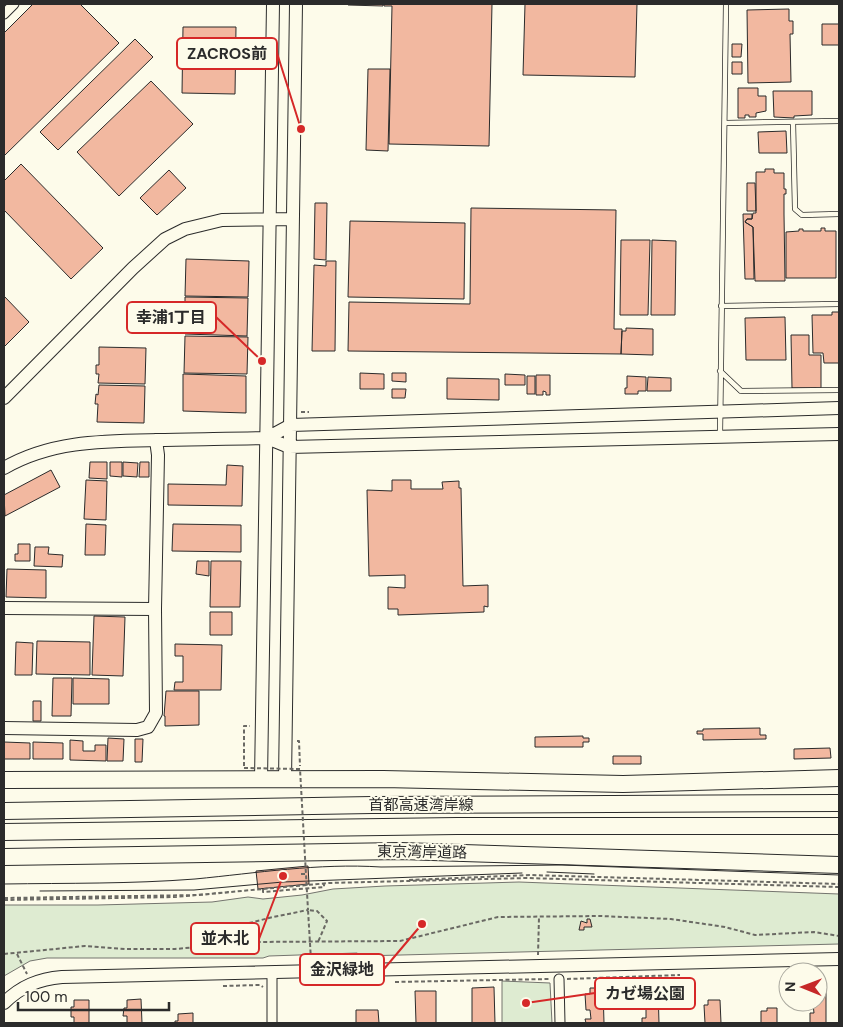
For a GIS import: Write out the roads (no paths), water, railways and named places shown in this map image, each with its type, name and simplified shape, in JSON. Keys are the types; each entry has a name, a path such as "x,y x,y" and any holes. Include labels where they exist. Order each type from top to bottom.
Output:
{"highway":[{"path":"4,780 423,780 623,784 839,778"},
{"name":"首都高速湾岸線","path":"4,811 382,805 839,803"},
{"name":"首都高速湾岸線","path":"4,832 457,826 800,826 839,828"},
{"name":"東京湾岸道路","path":"4,858 401,851 839,865"}],"street":[{"path":"4,14 14,4"},
{"path":"261,780 273,4"},
{"path":"285,780 296,4"},
{"path":"4,398 133,268 165,240 185,229 222,220 292,219"},
{"path":"267,438 291,425 839,408"},
{"path":"4,468 44,450 77,443 114,440 267,438 289,447 839,434"},
{"path":"4,728 137,730 148,727 156,713 155,609 158,455 156,440"},
{"path":"4,608 155,609"},
{"path":"4,1002 23,987 50,978 839,959"},
{"path":"272,974 272,1023"},
{"path":"559,979 560,1023"}],"lane":[{"path":"720,436 726,124 726,4"},
{"path":"726,124 839,121"},
{"path":"793,122 795,209 802,215 839,214"},
{"path":"721,306 839,304"},
{"path":"720,370 741,392 839,390"}],"tram line":[{"path":"4,884 171,881 334,866 562,865 839,875"},
{"path":"547,872 594,874"},
{"path":"40,891 194,890 283,882 522,873"}],"place":[{"name":"ZACROS前","path":"301,129"},
{"name":"幸浦1丁目","path":"262,361"},
{"name":"並木北","path":"283,876"},
{"name":"金沢緑地","path":"422,924"},
{"name":"カゼ場公園","path":"526,1003"}]}
